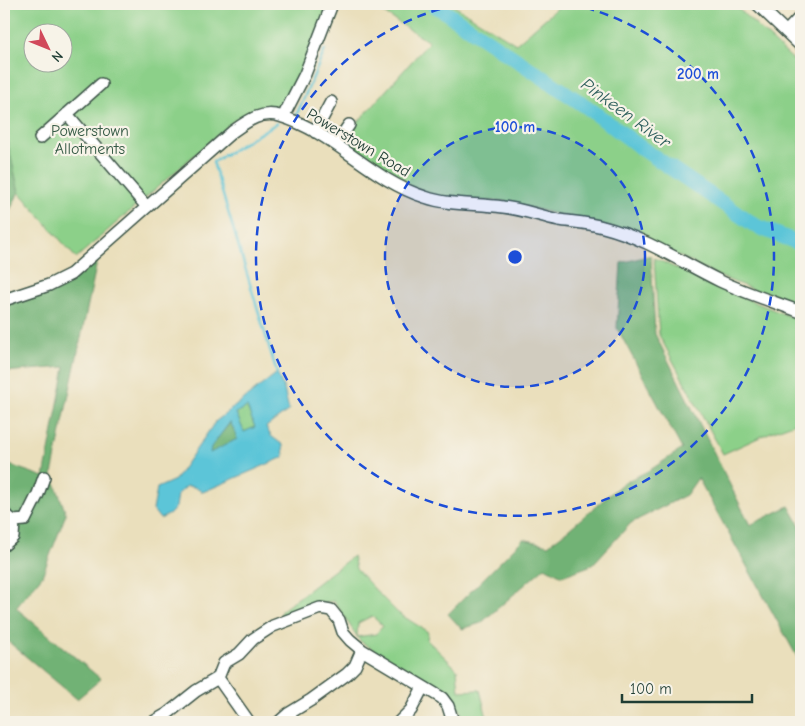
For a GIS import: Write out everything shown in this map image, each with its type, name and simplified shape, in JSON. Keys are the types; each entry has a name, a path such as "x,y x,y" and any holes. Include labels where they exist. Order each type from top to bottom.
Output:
{"street":[{"path":"283,117 305,74 332,4"},
{"path":"757,4 801,46"},
{"path":"786,32 801,16"},
{"path":"40,138 100,84"},
{"path":"315,132 331,102"},
{"path":"68,114 148,207"},
{"name":"Powerstown Road","path":"4,300 49,285 71,274 232,132 257,116 266,114 283,117 315,132 401,188 426,198 452,203 505,207 557,219 602,226 673,255 722,282 801,312"},
{"path":"336,144 349,124"},
{"path":"8,541 38,494 44,477"},
{"path":"4,514 19,521"},
{"path":"153,722 170,718 196,691 218,678 224,663 239,654 253,639 273,626 320,608 331,610 339,620 343,632 362,650 442,698 448,706 453,722"},
{"path":"279,722 347,674 355,666 362,650"},
{"path":"218,678 249,722"},
{"path":"400,722 411,710 424,687"}],"green space":[{"name":"Powerstown Allotments","path":"4,4 329,4 294,85 280,104 237,118 76,258 19,192 4,128"},
{"path":"370,4 451,4 516,44 562,4 733,4 801,67 801,308 721,277 631,232 502,201 452,201 401,183 343,139 429,42"},
{"path":"4,128 19,192 4,222"},
{"path":"651,255 655,334 750,525 789,506 801,527 801,664 698,478 686,495 631,523 592,565 562,576 545,567 481,623 462,629 448,614 523,539 548,545 623,483 650,470 682,449 617,328 621,263"},
{"path":"654,258 717,287 801,321 801,421 771,432 723,454 659,335"},
{"path":"97,262 52,474 66,514 42,576 16,608 101,679 77,699 4,638 4,463 44,477 65,367 4,372 4,303 77,276"},
{"path":"247,407 255,427 244,432 236,413"},
{"path":"231,422 237,439 210,454 210,447"},
{"path":"353,556 356,569 382,597 398,613 428,632 427,640 457,669 459,691 480,690 488,722 463,722 460,708 456,708 452,701 360,641 357,637 376,634 383,626 372,616 358,623 357,636 334,601 313,604 279,620 281,611"}],"water":[{"path":"277,373 284,389 289,410 266,427 271,436 283,445 284,457 203,492 194,487 187,486 178,494 176,507 170,514 160,519 153,510 157,488 175,480 215,422","holes":["247,407 255,427 244,432 236,413","230,422 237,439 210,453 211,447"]}],"waterway":[{"name":"Pinkeen River","path":"433,4 587,107 640,147 756,226 801,244"},
{"path":"296,116 325,50"},
{"path":"277,123 213,162 277,373"}]}
